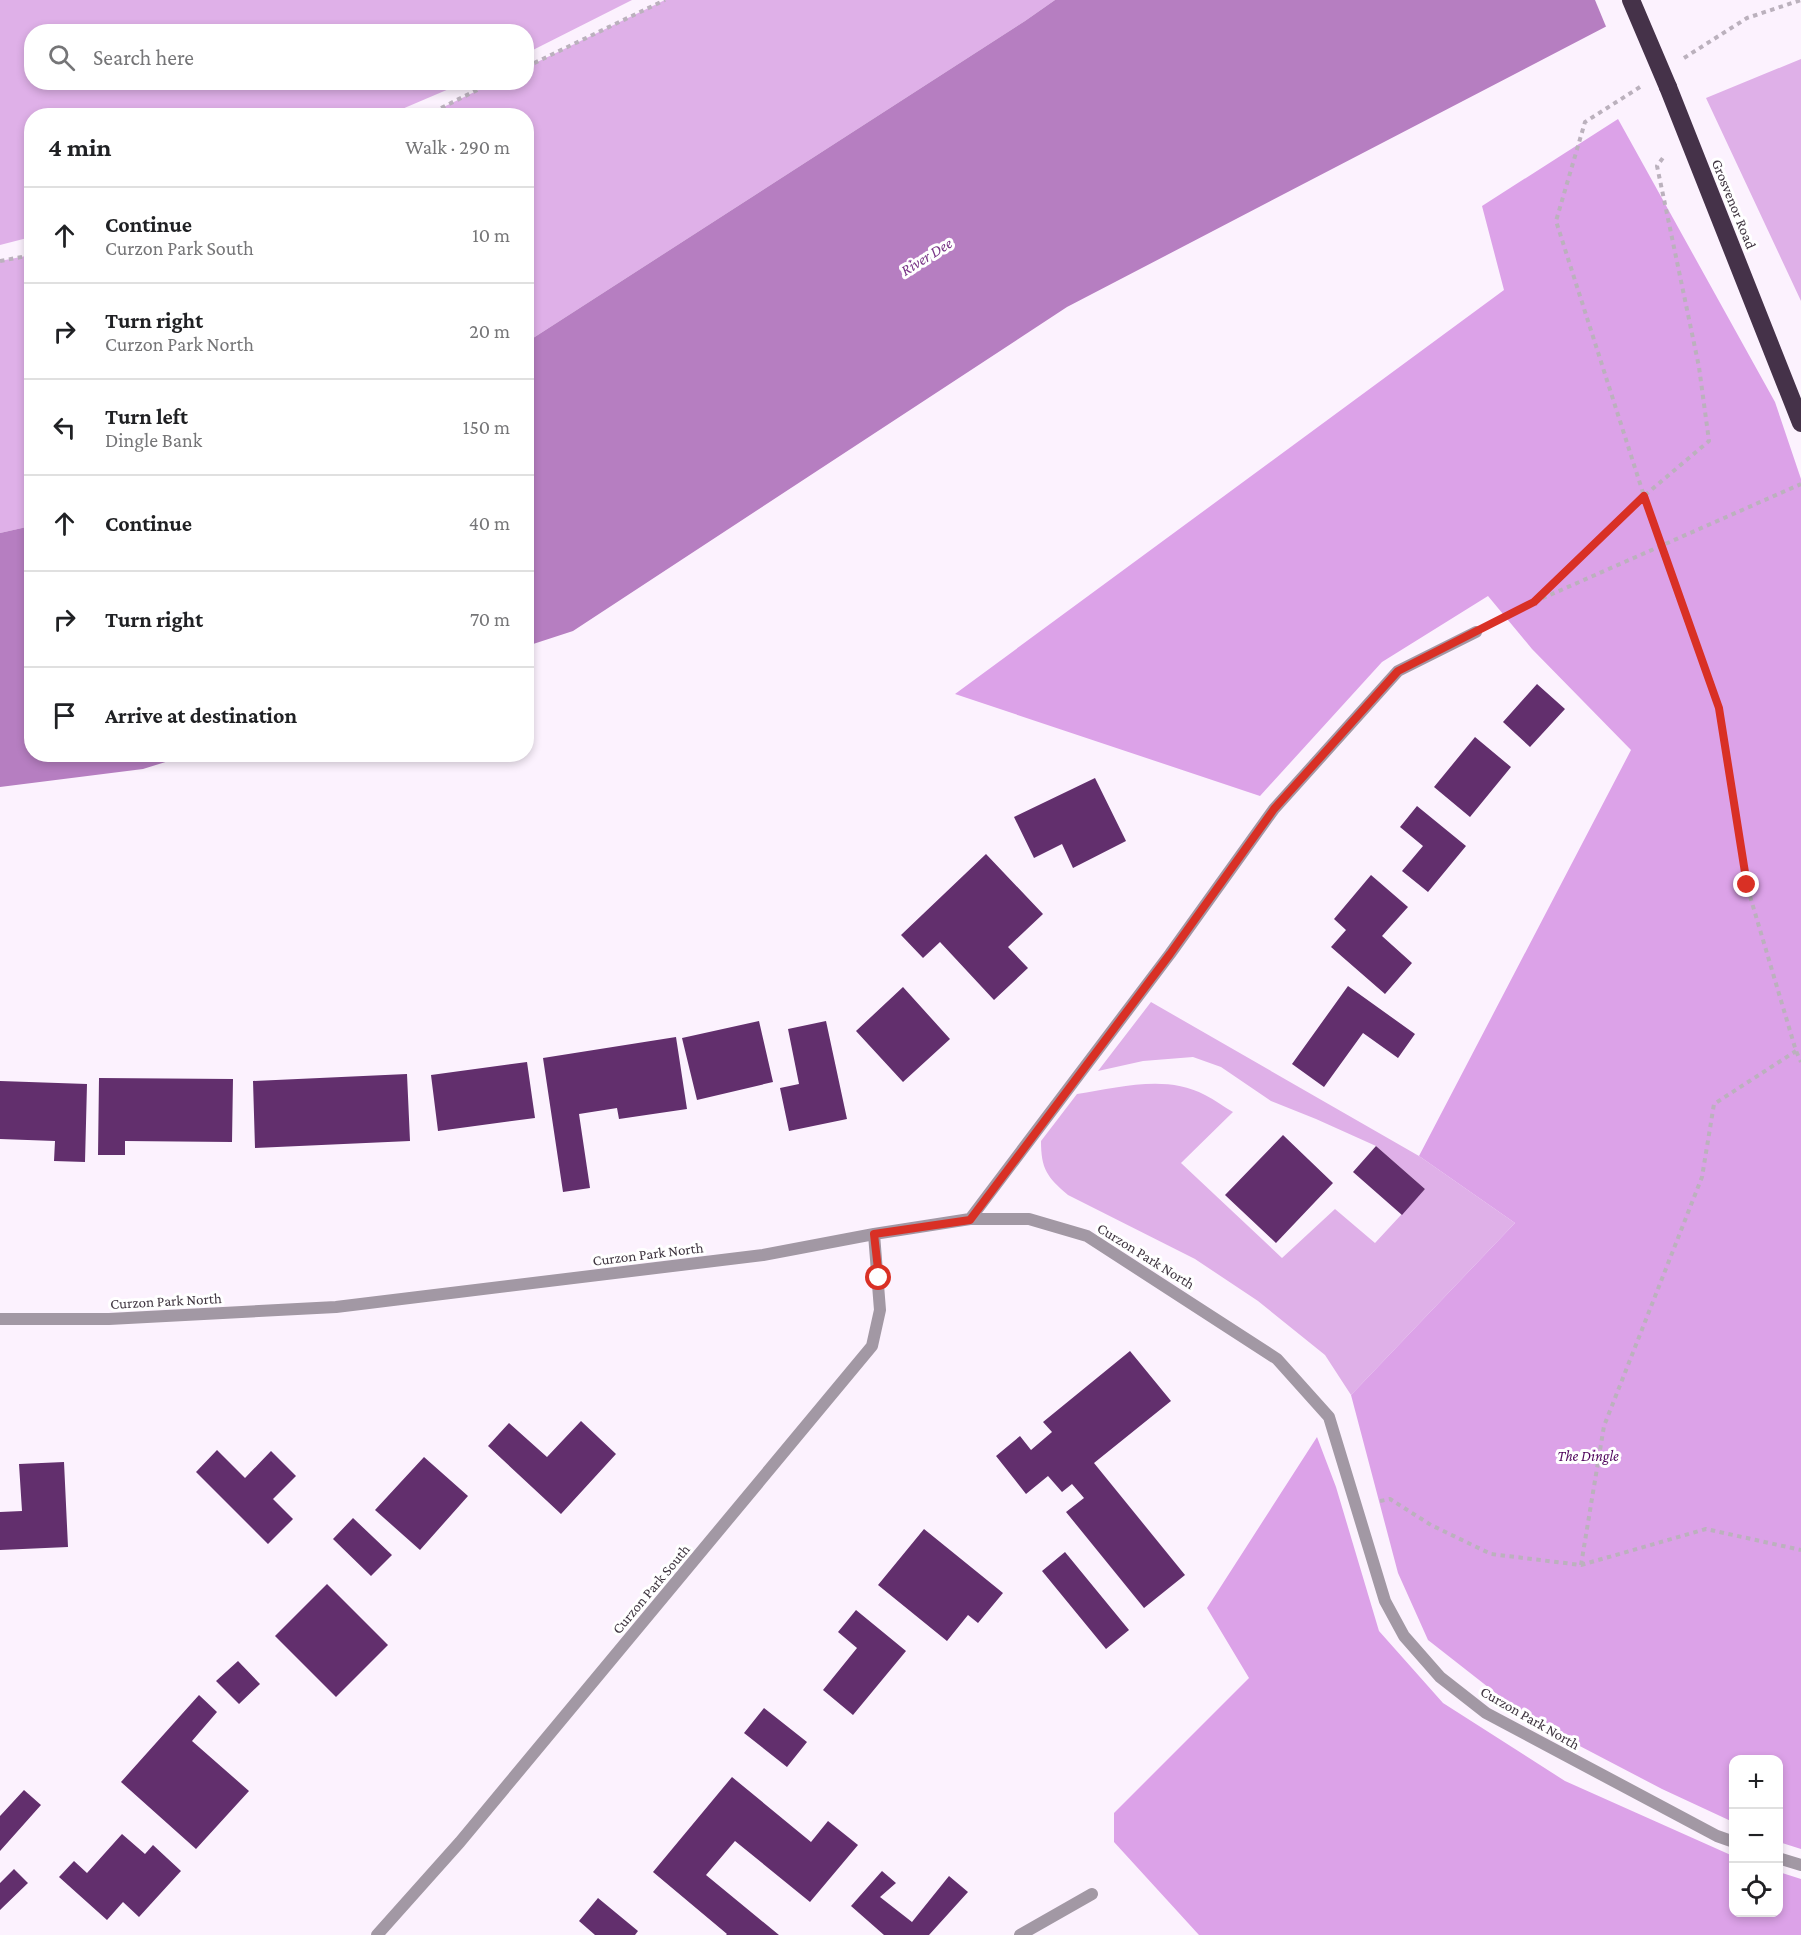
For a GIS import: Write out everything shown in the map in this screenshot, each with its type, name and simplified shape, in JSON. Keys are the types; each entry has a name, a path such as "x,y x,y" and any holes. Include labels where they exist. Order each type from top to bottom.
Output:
{"highway":[{"name":"Grosvenor Road","path":"1631,0 1668,87 1801,423"}],"street":[{"path":"970,1220 1170,954 1274,809 1398,671 1476,632"},
{"name":"Curzon Park North","path":"0,1319 109,1319 336,1307 763,1255 874,1234 970,1220 1029,1219 1087,1236 1277,1359 1329,1417 1385,1601 1404,1636 1440,1677 1486,1713 1717,1836 1729,1840"},
{"name":"Curzon Park South","path":"377,1935 460,1842 872,1346 880,1310 874,1234"},
{"path":"1783,1859 1801,1865"},
{"path":"1020,1935 1092,1894"}],"path":[{"path":"534,63 666,0"},
{"path":"1680,61 1747,18 1801,0"},
{"path":"1642,85 1585,122 1556,221 1644,496 1719,708 1747,885 1801,1062"},
{"path":"441,108 478,90"},
{"path":"1534,602 1644,496 1709,441 1698,368 1658,166"},
{"path":"0,261 24,256"},
{"path":"1476,632 1534,602 1801,484"},
{"path":"1581,1565 1604,1426 1702,1177 1714,1104 1796,1051"},
{"path":"1357,1507 1390,1499 1431,1524 1491,1554 1581,1565 1706,1529 1801,1550"}],"shaded area":[{"path":"0,0 632,0 534,49 534,24 24,24 24,90 447,90 404,108 24,108 24,239 0,245"},
{"path":"665,0 1055,0 534,337 534,108 441,108 479,90 534,90 534,64"},
{"path":"1801,59 1801,301 1706,98"},
{"path":"24,256 24,528 0,533 0,261"},
{"path":"1151,1002 1419,1156 1515,1223 1351,1395 1325,1355 1258,1301 1195,1259 1068,1195 1047,1172 1042,1159 1041,1141 1077,1094 1125,1086 1158,1084 1190,1089 1209,1097 1233,1112 1181,1163 1282,1258 1335,1209 1375,1243 1425,1189 1376,1146 1271,1101 1221,1067 1193,1057 1143,1061 1098,1071"}],"green space":[{"name":"The Dingle","path":"1618,119 1775,402 1801,479 1801,1849 1783,1843 1783,1755 1729,1755 1729,1820 1662,1789 1530,1720 1428,1640 1398,1573 1351,1395 1515,1223 1419,1156 1631,750 1532,649 1488,596 1382,662 1260,796 955,694 1504,290 1482,206"},
{"path":"1317,1437 1336,1487 1379,1631 1443,1703 1565,1781 1729,1854 1729,1917 1783,1917 1783,1873 1801,1879 1801,1935 1199,1935 1114,1842 1114,1813 1249,1678 1207,1608"}],"water":[{"name":"River Dee","path":"1055,0 1657,0 1067,307 573,631 534,644 534,337"},
{"path":"24,528 24,762 166,762 143,769 0,787 0,533"}],"pier":[{"path":"1595,0 1660,0 1607,29"}],"building":[{"path":"1537,684 1565,709 1530,747 1503,722"},
{"path":"1475,737 1511,767 1470,817 1434,787"},
{"path":"1095,778 1126,841 1073,868 1062,844 1034,858 1014,817"},
{"path":"1417,806 1466,846 1428,892 1402,871 1423,846 1400,827"},
{"path":"986,854 1043,914 1008,947 1028,968 994,1000 940,942 923,958 901,935"},
{"path":"1371,875 1408,907 1382,936 1412,963 1385,994 1331,947 1346,930 1334,919"},
{"path":"1348,986 1415,1034 1398,1058 1363,1033 1324,1087 1292,1064"},
{"path":"903,987 950,1039 903,1082 856,1031"},
{"path":"759,1021 773,1082 697,1100 682,1038"},
{"path":"826,1021 847,1119 789,1131 780,1088 799,1084 788,1029"},
{"path":"676,1037 687,1109 619,1119 617,1108 579,1114 590,1188 563,1192 543,1058"},
{"path":"527,1062 535,1118 438,1131 431,1075"},
{"path":"407,1074 410,1141 255,1148 253,1081"},
{"path":"99,1078 233,1079 232,1142 125,1141 125,1155 98,1155"},
{"path":"0,1081 87,1084 85,1162 54,1161 55,1141 0,1139"},
{"path":"1283,1135 1333,1183 1276,1243 1225,1195"},
{"path":"1376,1146 1425,1189 1402,1215 1353,1172"},
{"path":"1130,1351 1171,1401 1094,1463 1185,1575 1144,1608 1066,1512 1084,1498 1072,1484 1062,1492 1048,1476 1026,1494 996,1456 1020,1436 1031,1450 1052,1432 1043,1422"},
{"path":"581,1421 616,1454 561,1514 488,1446 509,1423 547,1457"},
{"path":"217,1450 245,1478 271,1451 296,1476 273,1499 293,1519 268,1544 196,1472"},
{"path":"424,1457 468,1496 420,1550 375,1510"},
{"path":"64,1462 68,1547 0,1550 0,1512 22,1511 19,1464"},
{"path":"353,1518 392,1555 371,1576 333,1539"},
{"path":"924,1529 1003,1593 978,1623 968,1615 947,1641 878,1585"},
{"path":"1065,1552 1129,1630 1106,1649 1042,1571"},
{"path":"327,1584 388,1645 336,1697 275,1636"},
{"path":"856,1610 906,1651 853,1715 823,1690 857,1648 838,1632"},
{"path":"238,1661 260,1684 239,1704 216,1681"},
{"path":"199,1695 217,1712 192,1741 249,1791 196,1849 121,1782"},
{"path":"764,1708 807,1742 787,1767 744,1733"},
{"path":"732,1777 811,1842 828,1821 858,1845 810,1902 735,1841 706,1875 779,1935 726,1935 653,1872"},
{"path":"24,1790 41,1805 0,1851 0,1816"},
{"path":"122,1834 145,1854 153,1845 181,1871 139,1917 123,1902 107,1920 59,1877 74,1861 87,1873"},
{"path":"14,1869 28,1883 0,1910 0,1883"},
{"path":"882,1871 896,1883 880,1897 912,1922 949,1876 968,1892 929,1935 884,1935 851,1906"},
{"path":"598,1898 638,1931 635,1935 595,1935 579,1921"}],"route":[{"path":"879,1278 874,1234 970,1220 1170,954 1274,809 1398,671 1534,602 1644,496 1719,708 1747,885"}]}
